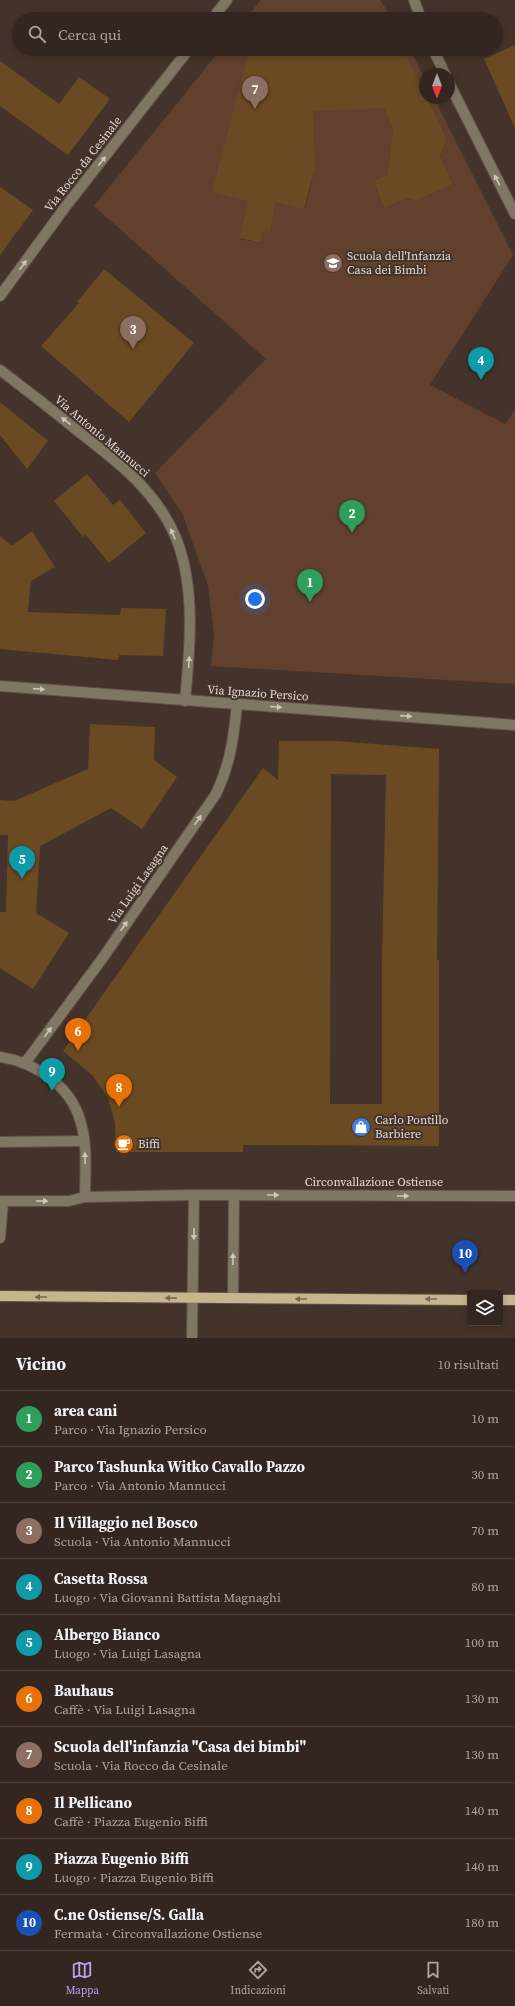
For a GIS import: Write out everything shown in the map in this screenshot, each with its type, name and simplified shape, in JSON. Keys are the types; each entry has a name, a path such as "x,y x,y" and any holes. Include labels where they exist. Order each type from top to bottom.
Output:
{"main road":[{"path":"0,1296 467,1300"},
{"path":"503,1300 515,1300"}],"street":[{"path":"218,12 227,0"},
{"path":"414,0 418,12"},
{"name":"Via Rocco da Cesinale","path":"0,296 66,206 184,56"},
{"path":"436,56 442,68"},
{"path":"455,95 515,214"},
{"name":"Via Antonio Mannucci","path":"0,370 137,479 167,520 176,540 187,584 190,638 185,700"},
{"name":"Via Ignazio Persico","path":"0,686 515,725"},
{"name":"Via Luigi Lasagna","path":"25,1063 102,959 216,794 228,764 233,746 237,704"},
{"path":"0,1057 25,1063 55,1082 68,1096 80,1120 84,1141 85,1197"},
{"path":"0,1142 84,1141"},
{"path":"192,1338 194,1195"},
{"name":"Circonvallazione Ostiense","path":"0,1238 2,1201 69,1201 85,1197 194,1195 515,1196"},
{"path":"233,1298 234,1195"}],"shaded area":[{"path":"261,0 380,0 388,12 251,12"},
{"path":"215,56 249,56 248,201 239,239 261,243 263,231 270,232 276,202 305,208 314,173 298,170 290,88 372,81 393,129 387,175 374,182 384,208 409,198 416,201 453,184 440,156 447,139 430,104 437,104 513,255 430,385 505,424 515,410 515,684 211,666 214,635 208,586 183,515 155,473 266,359 94,206"},
{"path":"407,56 414,56 420,68 419,80"}],"building":[{"path":"515,45 515,128 484,59 491,56 503,56 503,50"},
{"path":"248,56 407,56 419,80 419,104 430,104 447,139 440,156 453,184 416,201 409,198 384,208 374,181 387,175 393,129 384,108 313,111 315,168 304,209 276,202 270,233 263,231 261,243 239,238 248,201 212,192"},
{"path":"0,61 59,104 79,77 110,99 68,155 0,106"},
{"path":"0,187 33,210 0,255"},
{"path":"104,269 194,343 129,422 41,346 79,303 77,302"},
{"path":"0,402 48,441 27,469 0,435"},
{"path":"87,474 113,505 120,500 146,533 109,563 85,534 83,537 54,501"},
{"path":"32,531 55,567 31,581 28,612 120,615 121,608 166,609 163,656 119,655 118,660 0,649 0,536 12,546"},
{"path":"90,724 155,727 154,760 177,777 142,829 111,808 40,846 36,913 69,933 33,989 0,968 0,912 6,912 8,835 0,835 0,800 14,801 88,769"},
{"path":"279,741 336,741 439,749 437,960 439,960 439,1146 243,1145 243,1152 116,1152 115,1123 108,1098 93,1076 63,1051 263,768 278,780","holes":["331,774 386,775 382,960 382,1104 330,1104"]}],"place":[{"name":"Scuola dell'infanzia \"Casa dei bimbi\"","path":"255,109"},
{"name":"Scuola dell'Infanzia Casa dei Bimbi","path":"333,263"},
{"name":"Il Villaggio nel Bosco","path":"133,349"},
{"name":"Casetta Rossa","path":"481,380"},
{"name":"Parco Tashunka Witko Cavallo Pazzo","path":"352,533"},
{"name":"area cani","path":"310,602"},
{"name":"Albergo Bianco","path":"22,879"},
{"name":"Bauhaus","path":"78,1051"},
{"name":"Piazza Eugenio Biffi","path":"52,1091"},
{"name":"Il Pellicano","path":"119,1107"},
{"name":"Carlo Pontillo Barbiere","path":"361,1127"},
{"name":"Biffi","path":"124,1144"},
{"name":"C.ne Ostiense/S. Galla","path":"465,1273"}]}
